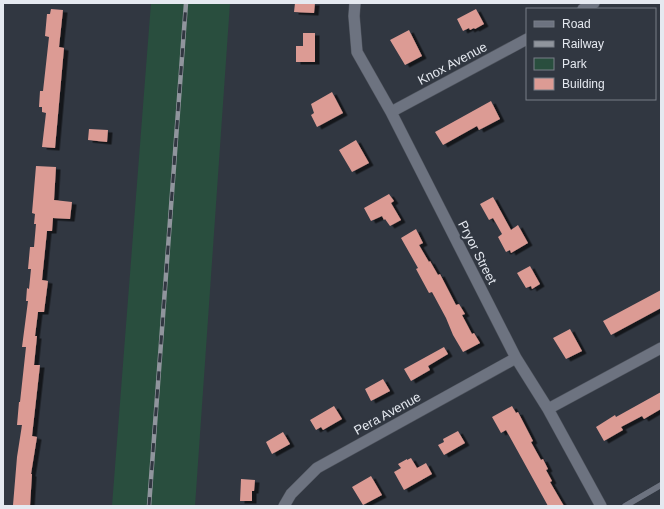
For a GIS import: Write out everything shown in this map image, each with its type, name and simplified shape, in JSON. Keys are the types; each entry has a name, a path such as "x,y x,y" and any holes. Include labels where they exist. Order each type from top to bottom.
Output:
{"street":[{"name":"Pryor Street","path":"355,3 354,16 357,52 391,112 516,358 548,409 602,506"},
{"path":"585,8 594,3"},
{"name":"Knox Avenue","path":"391,112 526,40"},
{"path":"548,409 661,348"},
{"name":"Pera Avenue","path":"284,506 291,494 317,468 516,358"}],"lane":[{"path":"625,506 661,484"}],"green space":[{"path":"151,3 230,3 195,506 112,506"}],"building":[{"path":"295,3 315,3 314,13 294,12"},
{"path":"51,9 63,10 59,47 64,48 55,148 42,147 46,113 42,112 42,107 39,107 40,91 43,91 49,37 45,36 47,14 50,14"},
{"path":"476,9 484,24 475,29 470,30 469,28 463,31 457,19"},
{"path":"409,30 422,56 405,65 390,40"},
{"path":"303,33 315,33 315,62 296,62 296,46 303,46"},
{"path":"332,92 343,113 317,127 311,115 314,113 311,104"},
{"path":"491,101 500,119 479,130 477,126 443,145 435,132"},
{"path":"89,129 108,130 107,142 88,140"},
{"path":"356,140 369,163 352,172 339,150"},
{"path":"36,166 56,167 54,200 72,202 70,219 53,218 52,231 47,231 42,280 48,281 44,312 38,312 35,336 37,336 34,365 40,365 32,436 37,437 31,474 30,506 13,505 17,457 22,425 17,425 26,347 22,347 28,301 26,301 27,288 29,289 31,269 28,269 30,247 34,247 36,224 34,224 35,214 32,213"},
{"path":"389,194 394,201 391,203 401,220 390,226 382,216 371,221 364,208"},
{"path":"493,197 511,230 518,225 528,243 511,253 510,250 506,252 498,237 502,234 493,218 489,220 480,204"},
{"path":"416,229 423,243 419,245 438,275 440,274 456,305 459,304 465,314 462,315 472,334 474,333 480,343 463,352 432,292 429,293 416,269 418,268 401,238"},
{"path":"530,266 540,284 532,289 531,286 526,288 517,273"},
{"path":"661,290 661,308 611,335 603,321"},
{"path":"570,329 582,351 566,359 553,338"},
{"path":"444,347 448,354 428,366 430,370 411,381 404,369"},
{"path":"383,379 390,391 371,401 365,389"},
{"path":"661,392 661,409 644,419 642,416 621,427 623,430 604,441 596,427 615,415 616,417"},
{"path":"334,406 342,419 323,430 321,427 316,430 310,420"},
{"path":"512,406 516,413 518,412 533,441 531,442 541,460 543,459 548,469 546,470 552,481 550,482 564,506 548,506 506,430 501,433 492,417"},
{"path":"458,431 465,443 444,455 438,445 444,442 443,439"},
{"path":"283,432 290,444 272,454 266,442"},
{"path":"411,458 417,468 426,463 432,474 404,490 394,472 401,468 398,464"},
{"path":"371,476 382,495 363,505 352,487"},
{"path":"241,479 255,480 254,491 252,491 252,501 240,501"}],"railway":[{"path":"149,506 186,3"}]}
